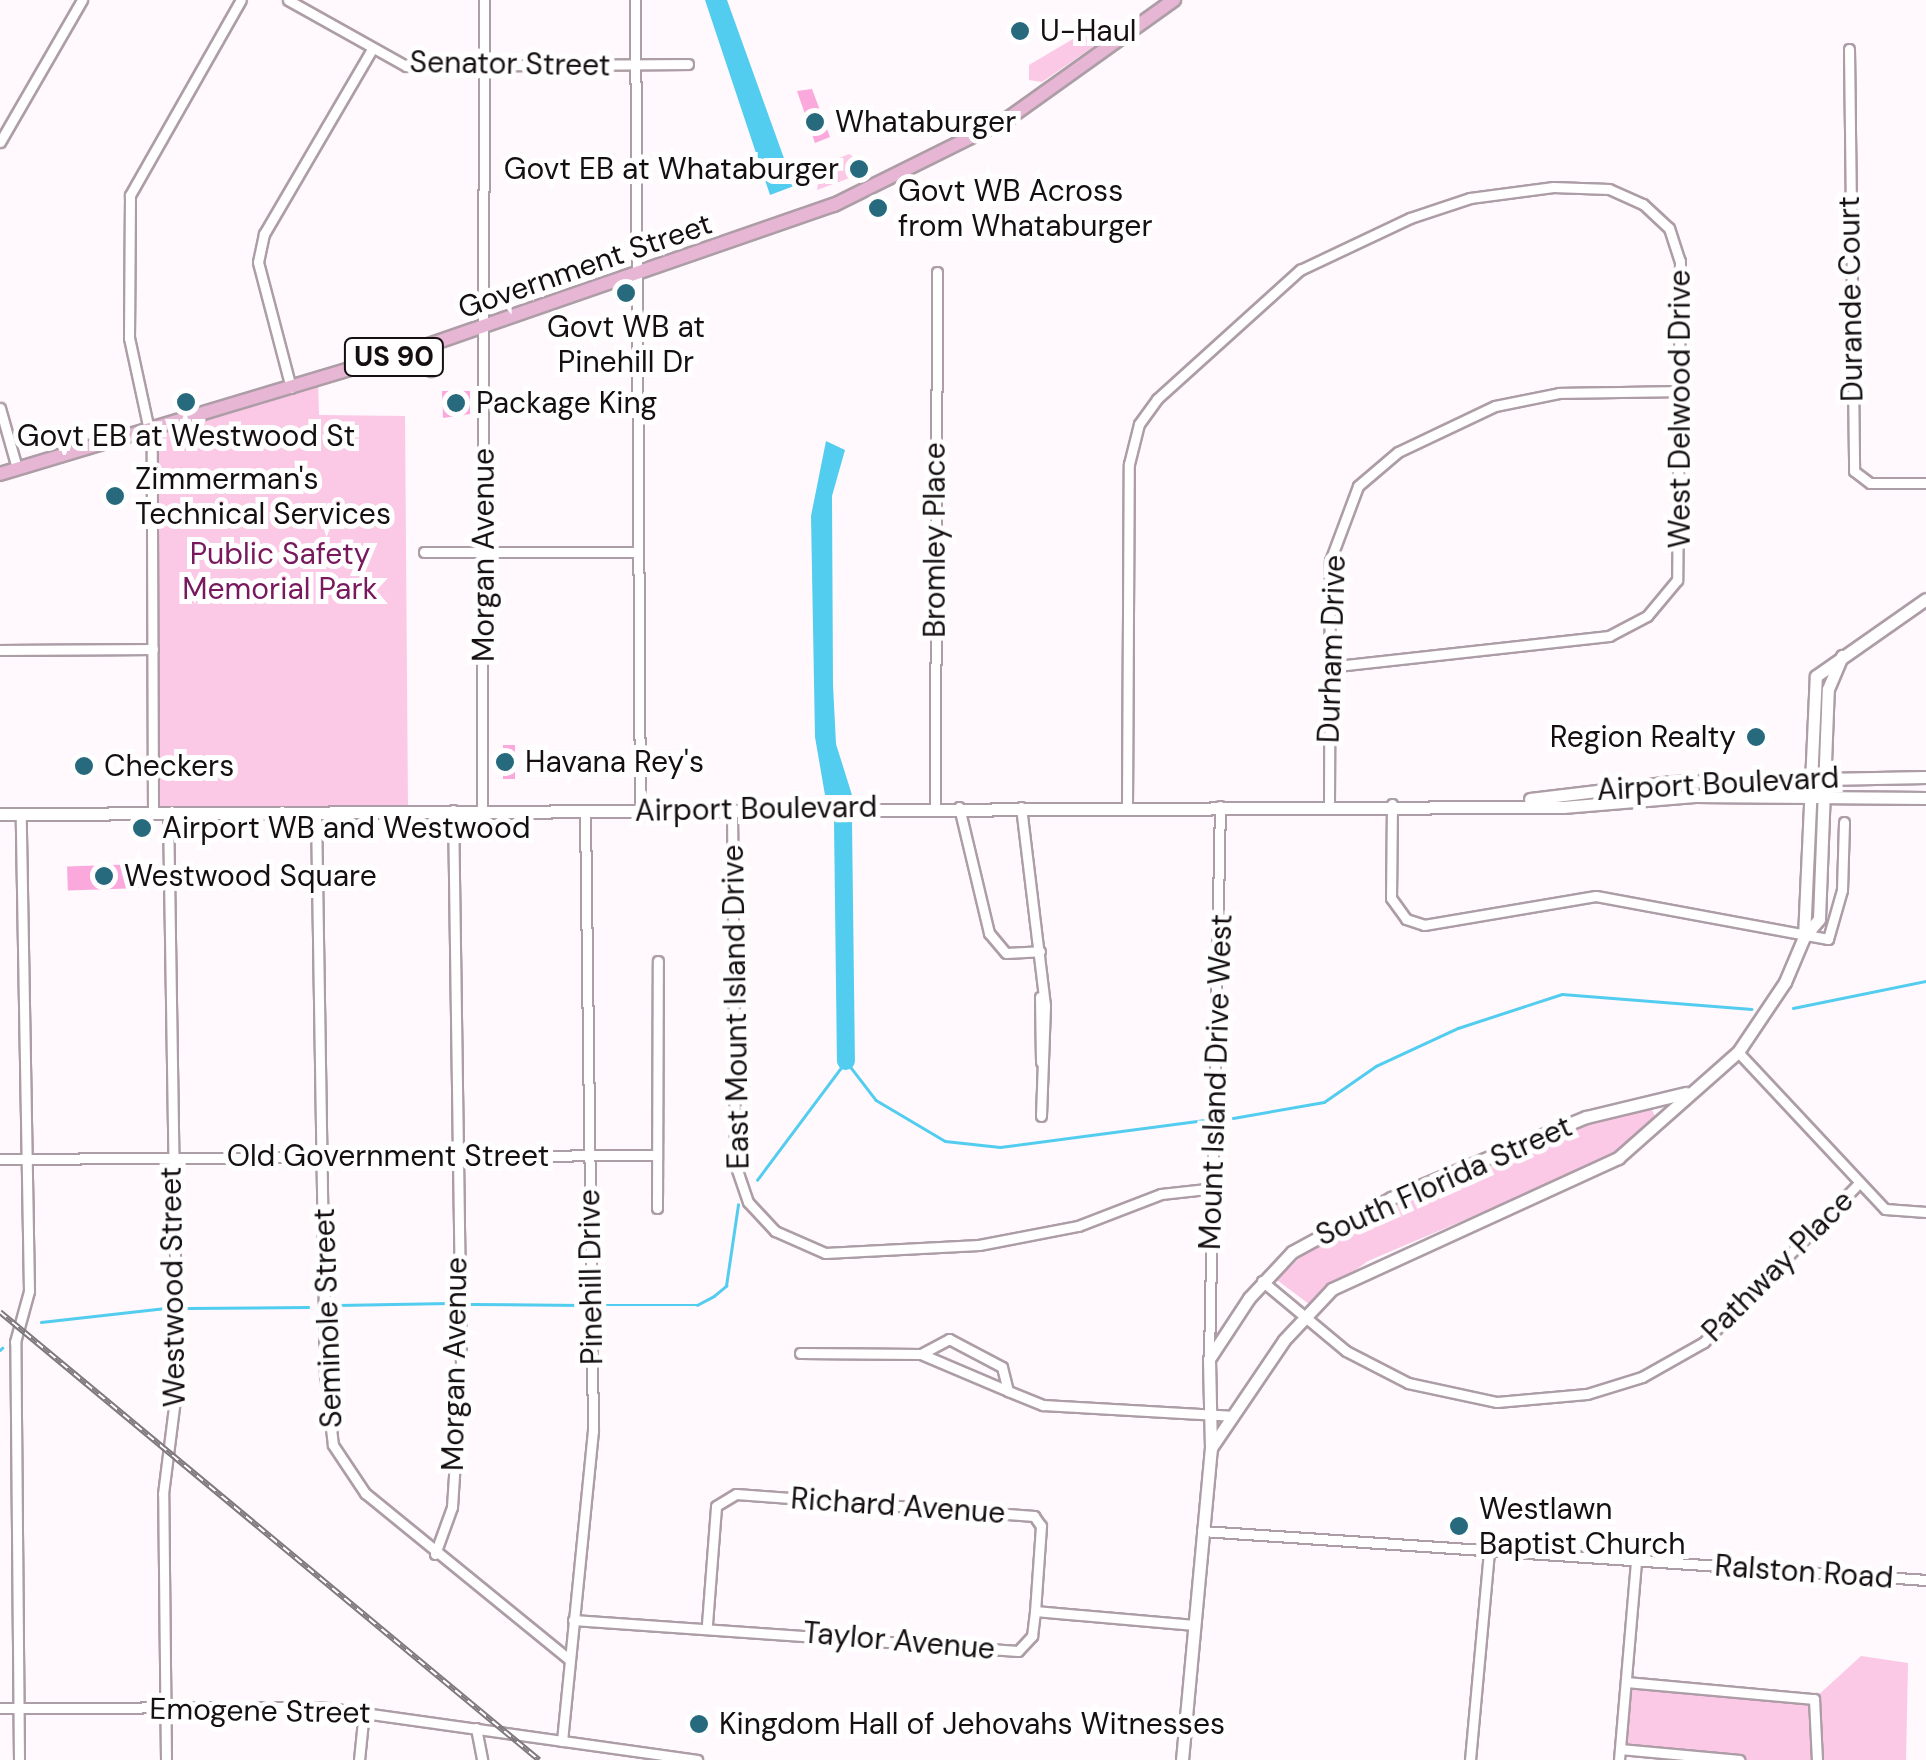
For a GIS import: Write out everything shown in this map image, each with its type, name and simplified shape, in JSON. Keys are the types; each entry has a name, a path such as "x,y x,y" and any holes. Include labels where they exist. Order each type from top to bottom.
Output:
{"main road":[{"name":"Government Street","path":"0,474 417,350 784,225 1009,118 1174,0"},
{"name":"South Florida Street","path":"1212,1448 1230,1416 1302,1318 1375,1264 1618,1158 1738,1052 1785,982 1804,937 1818,919 1820,797 1828,688 1846,650 1926,599"},
{"name":"Airport Boulevard","path":"1511,802 1613,786 1926,776"},
{"name":"Airport Boulevard","path":"0,814 1926,798"},
{"name":"South Florida Street","path":"1182,1760 1212,1448 1207,1416 1210,1359 1262,1281 1320,1232 1472,1162 1586,1117 1699,1088"}],"street":[{"path":"0,142 82,0"},
{"path":"153,813 150,429 128,338 130,195 242,0"},
{"name":"Senator Street","path":"288,0 406,66 688,64"},
{"name":"Morgan Avenue","path":"482,810 484,0"},
{"path":"635,0 640,810"},
{"path":"291,388 258,262 264,234 372,49"},
{"name":"Durande Court","path":"1849,49 1854,471 1870,483 1926,483"},
{"name":"West Delwood Drive","path":"1126,806 1129,464 1138,424 1248,310 1300,270 1410,218 1470,198 1553,187 1626,196 1656,214 1676,243 1681,391 1677,580 1631,627 1524,648 1328,667"},
{"name":"Bromley Place","path":"934,807 936,272"},
{"path":"417,350 431,370"},
{"name":"Durham Drive","path":"1328,805 1328,667 1336,532 1358,486 1376,468 1417,441 1520,399 1681,391"},
{"path":"0,408 17,468"},
{"path":"424,552 637,552"},
{"path":"0,650 153,649"},
{"path":"1392,804 1391,898 1406,919 1424,925 1596,896 1804,937 1828,938 1836,921 1844,822"},
{"name":"Mount Island Drive West","path":"1210,1359 1220,806"},
{"path":"959,807 989,934 1006,952 1040,952"},
{"path":"1021,807 1040,952 1041,1116"},
{"name":"East Mount Island Drive","path":"732,809 735,1164 753,1210 792,1242 848,1254 978,1245 1078,1226 1174,1191 1216,1188"},
{"name":"Morgan Avenue","path":"435,1554 452,1507 459,1428 453,810"},
{"name":"Pinehill Drive","path":"562,1742 593,1431 585,810"},
{"name":"Seminole Street","path":"316,812 325,1378 339,1463 435,1554"},
{"name":"Westwood Street","path":"166,1760 163,1494 177,1383 168,813"},
{"path":"19,1760 15,1342 29,1291 21,814"},
{"path":"657,1208 658,961"},
{"path":"1738,1052 1876,1200 1894,1213 1926,1212"},
{"name":"Old Government Street","path":"0,1159 657,1155"},
{"name":"Pathway Place","path":"1262,1281 1302,1318 1369,1365 1455,1397 1587,1394 1672,1364 1704,1342 1860,1183"},
{"path":"920,1354 949,1340 1002,1367 1008,1391"},
{"path":"800,1353 920,1354 1060,1408 1230,1416"},
{"path":"0,1434 15,1434"},
{"name":"Richard Avenue","path":"706,1624 716,1506 724,1496 1034,1516 1041,1526 1035,1611"},
{"name":"Ralston Road","path":"1202,1531 1926,1580"},
{"path":"1470,1760 1489,1550"},
{"path":"435,1554 570,1660"},
{"path":"1636,1561 1620,1754 1738,1760"},
{"name":"Taylor Avenue","path":"574,1620 706,1624 1018,1652 1032,1636 1035,1611 1194,1625"},
{"path":"1626,1682 1814,1699 1817,1760"},
{"name":"Emogene Street","path":"0,1708 364,1711 698,1760"},
{"path":"359,1760 364,1711"},
{"path":"476,1728 482,1760"}],"green space":[{"path":"1090,29 1098,36 1093,47 1042,82 1029,80 1029,65"},
{"path":"849,154 874,169 817,190 821,166"},
{"name":"Public Safety Memorial Park","path":"318,381 319,415 405,416 408,811 153,813 150,429"},
{"path":"1652,1110 1656,1118 1610,1158 1368,1261 1309,1304 1277,1280 1314,1244 1396,1201 1583,1122"},
{"path":"1861,1656 1908,1663 1906,1760 1739,1760 1620,1749 1626,1682 1814,1699"}],"water":[{"path":"705,0 727,0 794,186 770,195"},
{"path":"826,441 845,450 832,496 833,685 836,744 852,795 825,795 815,737 811,516"}],"building":[{"name":"Whataburger","path":"812,89 830,137 815,143 797,91"},
{"name":"Package King","path":"442,391 470,391 470,414 443,418"},
{"name":"Havana Rey's","path":"503,745 515,745 515,779 503,779"},
{"name":"Westwood Square","path":"141,864 142,888 68,891 67,867"}],"waterway":[{"path":"843,821 846,1061"},
{"path":"1793,1008 1926,981"},
{"path":"1233,1118 1324,1102 1376,1066 1458,1028 1562,994 1751,1009"},
{"path":"757,1180 846,1061 876,1100 945,1141 1000,1147 1206,1120"},
{"path":"601,1305 697,1305 714,1296 726,1286 738,1205"},
{"path":"338,1305 449,1303"},
{"path":"470,1304 582,1305"},
{"path":"188,1308 308,1307"},
{"path":"41,1322 165,1308"}],"railway":[{"path":"0,1312 539,1760"}],"place":[{"name":"U-Haul","path":"1020,31"},
{"name":"Whataburger","path":"815,122"},
{"name":"Govt EB at Whataburger","path":"859,169"},
{"name":"Govt WB Across from Whataburger","path":"878,208"},
{"name":"Govt WB at Pinehill Dr","path":"626,293"},
{"name":"Govt EB at Westwood St","path":"186,402"},
{"name":"Package King","path":"456,403"},
{"name":"Zimmerman's Technical Services","path":"115,496"},
{"name":"Region Realty","path":"1756,737"},
{"name":"Havana Rey's","path":"505,762"},
{"name":"Checkers","path":"84,766"},
{"name":"Airport WB and Westwood","path":"142,828"},
{"name":"Westwood Square","path":"104,876"},
{"name":"Westlawn Baptist Church","path":"1459,1526"},
{"name":"Kingdom Hall of Jehovahs Witnesses","path":"699,1724"}]}
